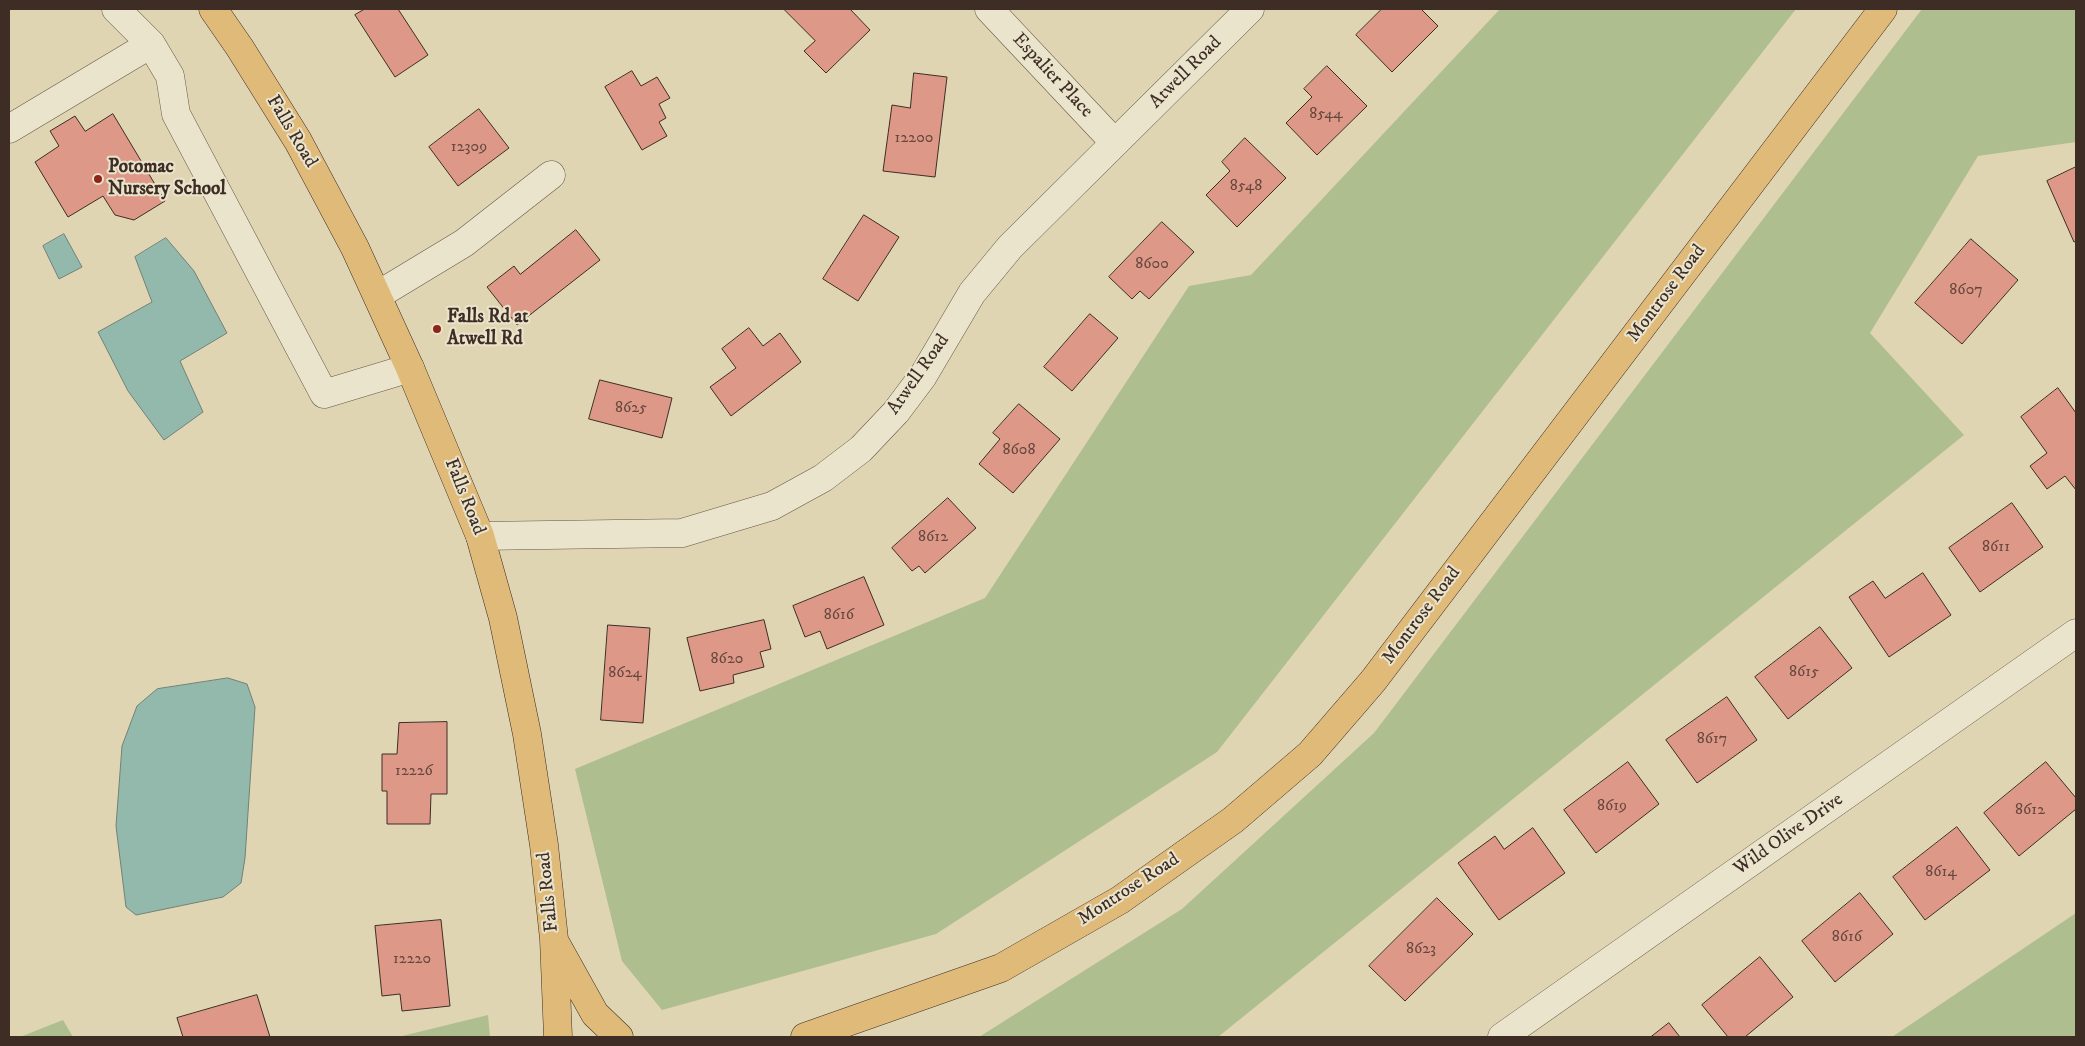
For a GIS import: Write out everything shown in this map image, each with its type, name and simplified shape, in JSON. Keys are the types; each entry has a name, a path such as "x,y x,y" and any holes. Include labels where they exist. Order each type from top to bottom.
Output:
{"main road":[{"name":"Falls Road","path":"213,9 240,48 298,141 356,248 410,368 480,536 503,618 527,734 544,845 554,939 558,1037"},
{"name":"Montrose Road","path":"805,1037 1001,968 1120,900 1233,820 1310,754 1373,680 1883,9"},
{"path":"554,939 595,1014 619,1037"}],"street":[{"path":"116,9 151,44 170,76 176,114 324,394 410,368"},
{"name":"Espalier Place","path":"989,9 1115,143"},
{"name":"Atwell Road","path":"480,536 682,533 772,506 823,478 861,449 896,412 923,376 972,293 1010,247 1250,9"},
{"path":"9,129 151,44"},
{"path":"378,295 464,243 551,175"},
{"name":"Wild Olive Drive","path":"1502,1037 2076,633"}],"green space":[{"path":"1500,9 1796,9 1217,752 936,934 662,1010 622,961 575,769 985,598 1189,286 1251,275"},
{"path":"1922,9 2076,9 2076,142 1978,156 1870,333 1964,435 1218,1037 979,1037 1182,909 1374,733"},
{"path":"2076,913 2076,1037 1892,1037"},
{"path":"488,1015 490,1037 398,1037"},
{"path":"63,1020 73,1037 20,1037"}],"water":[{"path":"64,234 82,267 59,279 43,246"},
{"path":"166,238 194,271 227,333 180,361 203,412 164,440 128,391 98,332 152,302 135,257"},
{"path":"228,678 247,684 255,707 245,858 241,883 223,897 136,915 126,907 116,826 122,746 137,706 157,689"}],"building":[{"path":"365,9 398,9 428,55 395,77 355,15"},
{"path":"784,9 850,9 870,30 826,73 804,51 815,41"},
{"path":"1382,9 1421,9 1438,26 1392,72 1356,35"},
{"path":"1327,66 1367,106 1317,155 1286,123 1312,97 1304,89"},
{"path":"632,71 641,86 657,77 670,98 659,104 666,118 659,122 667,136 642,150 605,87"},
{"path":"914,73 947,77 935,177 883,171 892,105 910,108"},
{"path":"479,109 509,148 458,186 429,147"},
{"name":"Potomac Nursery School","path":"113,114 165,201 134,220 115,215 103,196 68,217 35,162 59,146 50,131 75,116 85,131"},
{"path":"1245,138 1286,178 1237,227 1206,195 1230,171 1222,162"},
{"path":"2076,167 2076,241 2074,242 2047,181"},
{"path":"864,215 899,237 858,301 823,279"},
{"path":"1162,222 1194,252 1149,299 1140,291 1132,299 1109,277"},
{"path":"576,230 600,260 517,325 487,287 514,266 520,274"},
{"path":"1971,239 2018,280 1962,344 1915,303"},
{"path":"1090,314 1118,338 1072,391 1044,367"},
{"path":"749,328 763,346 780,333 801,362 731,416 710,387 736,368 722,349"},
{"path":"600,380 672,398 662,438 589,419"},
{"path":"2058,388 2076,413 2076,490 2065,476 2047,489 2030,466 2047,453 2021,417"},
{"path":"1019,404 1060,439 1013,493 979,464 1000,439 993,433"},
{"path":"948,498 976,528 925,573 919,566 912,571 892,548"},
{"path":"2012,503 2043,547 1980,592 1949,548"},
{"path":"1923,573 1951,615 1889,657 1849,597 1873,581 1885,598"},
{"path":"864,577 884,625 827,649 820,631 805,637 793,606"},
{"path":"764,620 771,649 760,652 764,667 733,675 734,683 700,691 687,638"},
{"path":"608,625 650,628 643,723 601,720"},
{"path":"1820,627 1852,668 1788,719 1755,677"},
{"path":"1727,697 1757,740 1697,783 1666,740"},
{"path":"447,722 447,794 431,794 430,824 387,824 387,791 382,791 382,754 397,754 399,723"},
{"path":"1628,762 1659,804 1596,853 1564,810"},
{"path":"2046,762 2076,798 2076,809 2019,856 1984,813"},
{"path":"1957,827 1990,870 1925,920 1893,877"},
{"path":"1533,828 1565,873 1499,920 1458,863 1495,836 1504,849"},
{"path":"1860,893 1893,934 1835,982 1802,941"},
{"path":"1437,898 1473,934 1405,1001 1369,966"},
{"path":"441,920 450,1006 402,1011 400,994 382,996 375,926"},
{"path":"1760,957 1793,997 1745,1037 1728,1037 1702,1005"},
{"path":"257,995 270,1037 183,1037 177,1018"},
{"path":"1669,1023 1680,1037 1651,1037"}],"place":[{"name":"Potomac Nursery School","path":"98,179"},
{"name":"Falls Rd at Atwell Rd","path":"437,329"}]}
